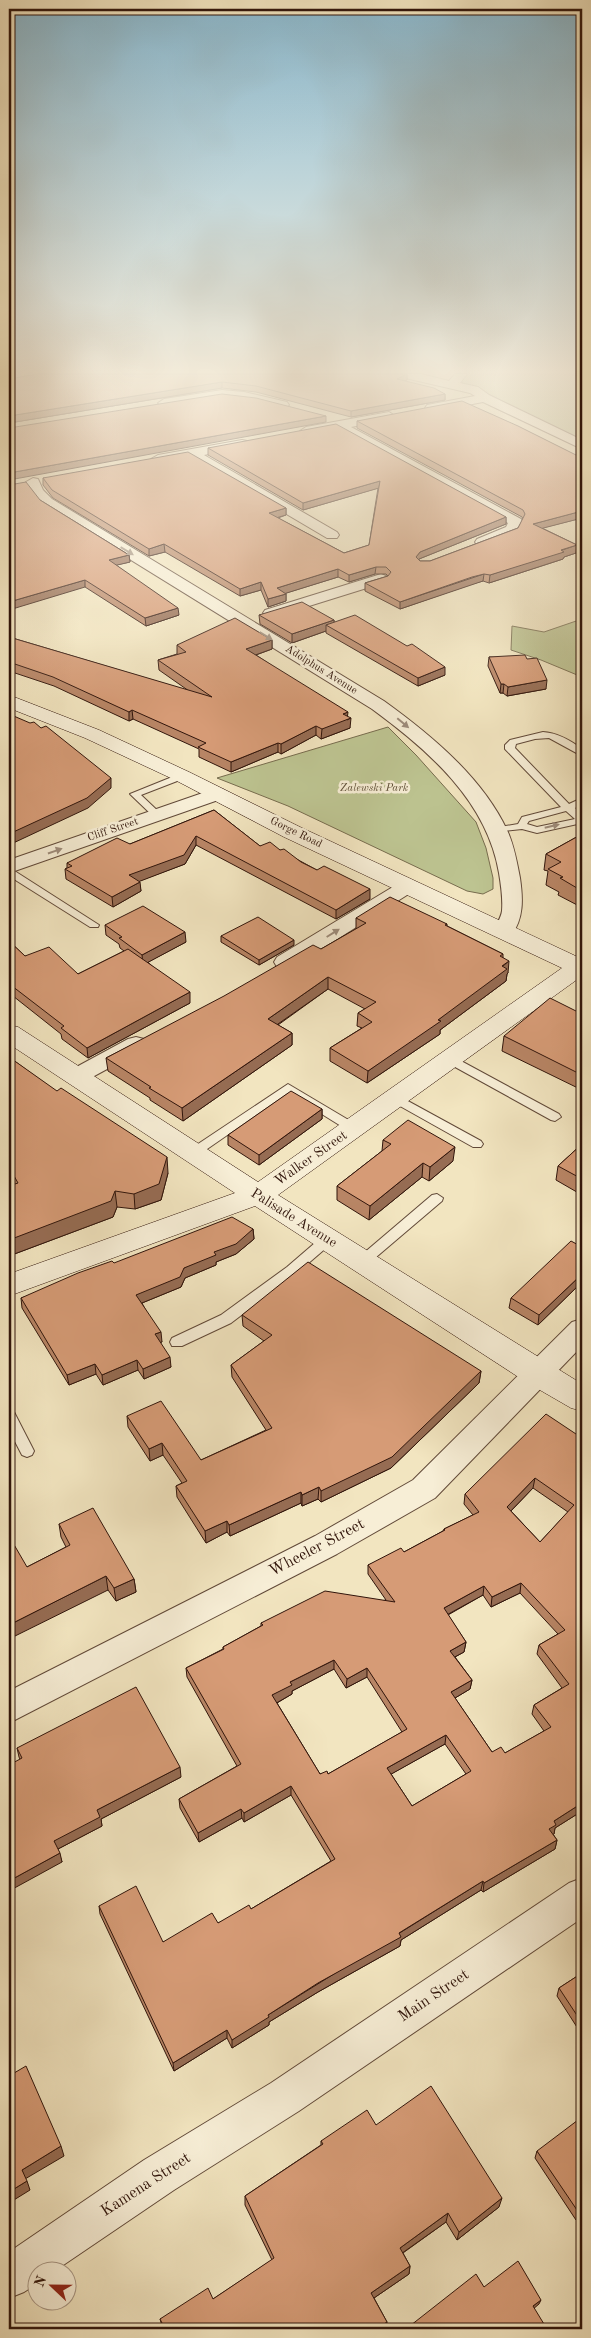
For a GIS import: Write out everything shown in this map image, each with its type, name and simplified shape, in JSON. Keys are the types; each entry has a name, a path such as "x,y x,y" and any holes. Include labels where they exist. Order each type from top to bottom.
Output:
{"main road":[{"name":"Gorge Road","path":"11,703 92,734 580,967"},
{"name":"Walker Street","path":"9,1285 258,1195 580,967"},
{"name":"Palisade Avenue","path":"9,1033 328,1240 537,1373 582,1399"}],"street":[{"name":"Adolphus Avenue","path":"17,485 26,483"},
{"name":"Adolphus Avenue","path":"39,483 37,492 47,502 400,720 458,777 480,802 497,830 511,886 512,912 504,932"},
{"path":"244,483 332,534"},
{"path":"448,483 516,522 512,530 469,547"},
{"path":"243,622 381,579"},
{"name":"Cliff Street","path":"9,867 217,794"},
{"path":"270,971 408,886"},
{"path":"76,1076 150,1036"},
{"name":"Wheeler Street","path":"9,1708 317,1550 424,1489 582,1329"},
{"name":"Main Street","path":"285,2097 582,1896"},
{"name":"Kamena Street","path":"9,2277 160,2175 285,2097"}],"lane":[{"path":"582,753 558,736 550,734 540,734 513,742 510,745 510,749 582,820"},
{"path":"157,815 135,794 182,776"},
{"path":"522,826 525,819 568,808 582,801"},
{"path":"497,830 522,826 537,830 582,820"},
{"path":"9,872 94,925"},
{"path":"450,1059 555,1117"},
{"path":"193,1153 288,1088 353,1128"},
{"path":"395,1098 477,1144"},
{"path":"363,1261 437,1198"},
{"path":"177,1342 226,1319 292,1270 328,1240"},
{"path":"9,1416 27,1451"}],"green space":[{"path":"582,619 582,677 511,650 512,626 544,632"},
{"name":"Zalewski Park","path":"388,727 416,755 476,822 486,848 493,878 493,889 483,894 467,891 288,806 217,778"}],"building":[{"path":"27,483 40,500 129,555 109,560 178,608 145,618 85,580 9,602 9,485"},
{"path":"47,483 242,483 286,508 269,513 344,553 369,545 380,483 444,483 506,517 420,552 416,557 420,561 430,561 518,528 525,514 523,510 473,483 582,483 582,511 533,524 577,545 561,550 564,552 490,575 484,574 472,577 400,602 365,583 388,576 391,572 386,567 376,567 349,575 338,569 277,588 286,594 268,599 261,582 240,589 164,544 149,549 52,490"},
{"path":"269,483 373,483 303,503"},
{"path":"302,602 334,620 292,634 259,615"},
{"path":"355,615 407,646 412,644 445,667 418,678 326,625"},
{"path":"235,618 272,640 246,649 348,712 343,714 351,718 322,729 316,726 281,744 278,743 231,762 198,747 206,743 132,710 129,712 53,677 9,662 9,637 212,697 158,660 186,652 177,645"},
{"path":"525,655 527,659 537,658 547,680 508,687 501,684 489,657"},
{"path":"9,714 30,723 34,722 41,728 46,726 111,778 87,798 9,834"},
{"path":"214,810 260,846 270,842 280,850 284,849 301,862 317,870 324,866 370,889 336,910 196,836 184,855 129,875 140,882 112,897 65,869 72,866 67,863 117,838 130,844"},
{"path":"582,834 582,891 548,869 561,862 546,854"},
{"path":"390,897 447,924 445,925 503,954 500,956 509,961 502,966 507,969 438,1020 441,1021 368,1071 330,1048 372,1022 358,1013 376,1002 328,977 268,1019 292,1033 182,1108 106,1058 224,996 313,945 321,949 366,923 356,918"},
{"path":"143,906 185,932 142,955 105,925"},
{"path":"258,917 294,940 259,960 221,936"},
{"path":"9,941 25,956 49,947 78,974 128,949 190,992 87,1048 61,1028 64,1026 12,986 9,987"},
{"path":"550,998 582,1014 582,1075 504,1036"},
{"path":"9,1057 57,1091 61,1088 167,1157 159,1184 134,1194 115,1191 111,1201 9,1240 9,1186 18,1183 9,1167"},
{"path":"291,1091 322,1109 259,1155 228,1135"},
{"path":"408,1120 455,1147 430,1167 423,1163 370,1206 337,1186 391,1144 383,1140"},
{"path":"582,1144 582,1179 558,1166"},
{"path":"232,1217 253,1229 236,1244 214,1252 216,1255 184,1268 180,1277 136,1295 161,1332 155,1334 170,1357 143,1369 137,1360 102,1375 95,1364 67,1375 21,1298 78,1273 112,1261 114,1263"},
{"path":"571,1241 582,1247 582,1274 539,1315 511,1298"},
{"path":"308,1262 481,1371 392,1457 321,1491 319,1487 302,1495 301,1492 229,1525 227,1521 205,1531 176,1486 187,1481 162,1443 149,1449 127,1416 161,1401 201,1460 272,1428 231,1365 272,1335 242,1315"},
{"path":"546,1414 582,1438 582,1803 554,1821 556,1825 549,1829 557,1840 484,1883 483,1881 399,1933 401,1937 318,1983 232,2040 227,2030 173,2063 99,1906 136,1886 163,1942 212,1913 218,1923 249,1905 251,1909 335,1859 291,1786 244,1813 241,1809 198,1833 179,1799 241,1764 186,1668 224,1649 223,1647 263,1625 261,1623 325,1591 395,1602 368,1565 401,1548 404,1552 479,1512 465,1494","holes":["535,1478 574,1505 540,1542 507,1507","521,1583 565,1630 539,1645 569,1684 534,1705 551,1727 505,1753 501,1747 492,1752 451,1692 472,1680 450,1651 466,1642 444,1608 484,1586 492,1597","334,1660 347,1679 367,1668 407,1729 328,1774 327,1771 320,1774 272,1695 292,1685 290,1682","446,1735 471,1771 412,1806 387,1768"]},
{"path":"93,1508 134,1579 114,1588 106,1576 9,1625 9,1536 27,1567 70,1545 59,1524"},
{"path":"136,1687 180,1767 97,1810 100,1817 54,1841 60,1853 9,1881 9,1765 22,1758 17,1748"},
{"path":"582,1973 582,2023 559,1988"},
{"path":"26,2066 61,2146 22,2170 27,2181 9,2192 9,2076"},
{"path":"431,2086 502,2198 459,2232 448,2213 400,2248 410,2266 371,2293 387,2322 376,2329 165,2329 160,2319 208,2288 213,2299 274,2258 245,2196 323,2144 321,2141 367,2110 376,2125"},
{"path":"582,2117 582,2210 579,2213 537,2151"},
{"path":"518,2261 541,2300 533,2306 547,2329 406,2329 476,2274 484,2287"}]}
